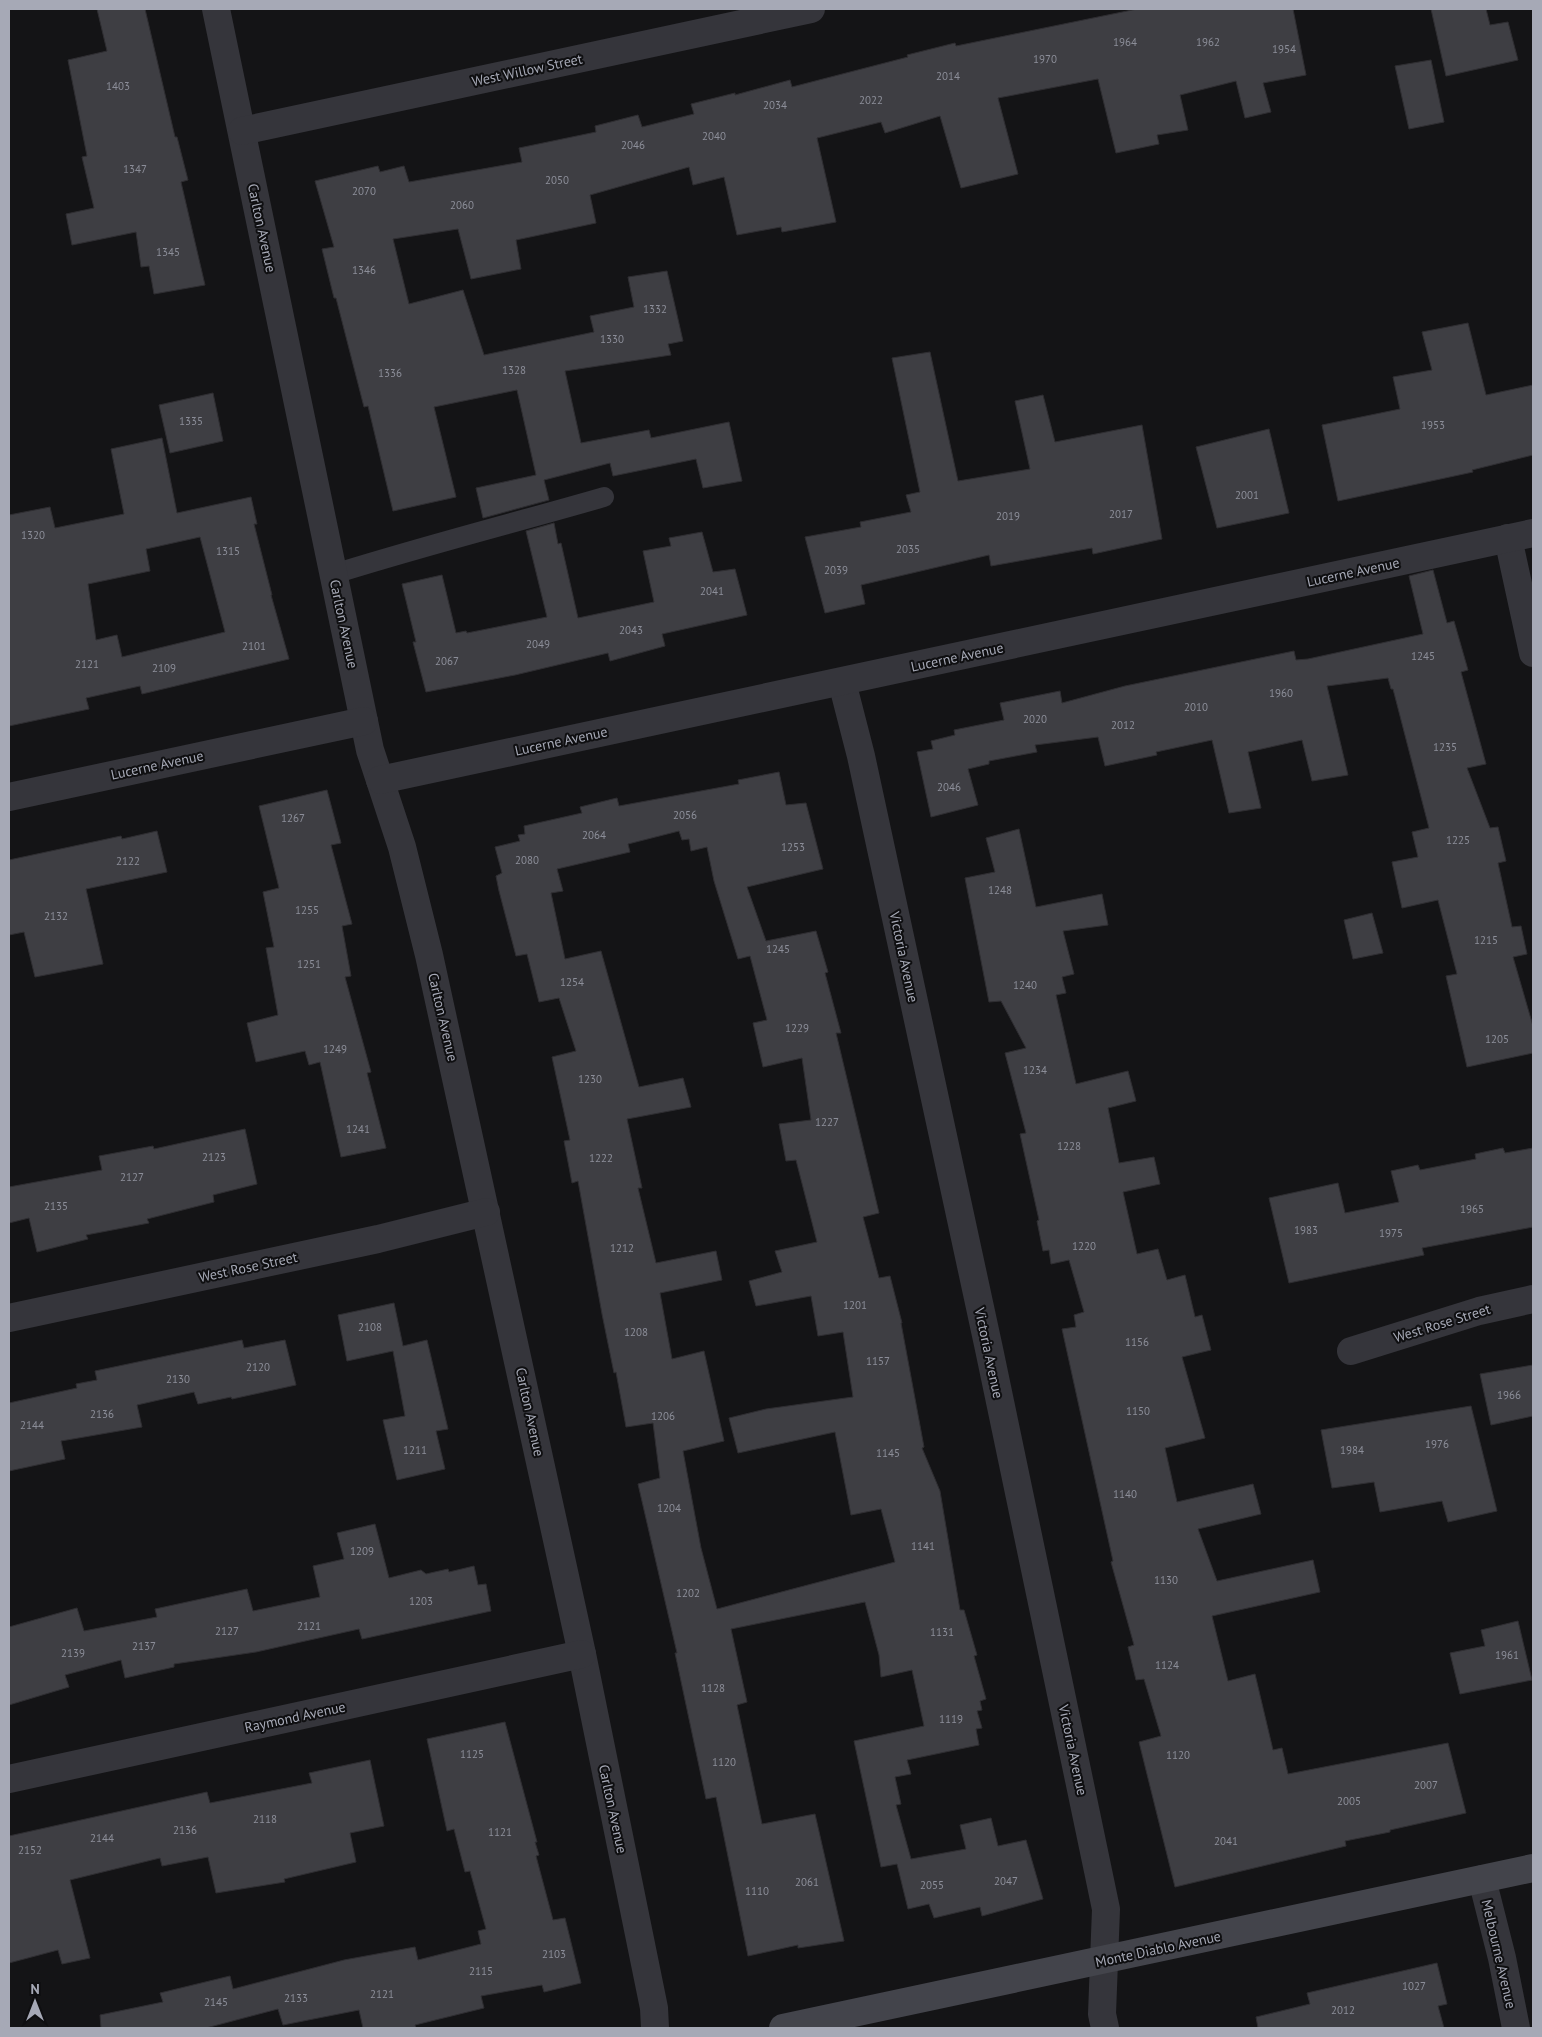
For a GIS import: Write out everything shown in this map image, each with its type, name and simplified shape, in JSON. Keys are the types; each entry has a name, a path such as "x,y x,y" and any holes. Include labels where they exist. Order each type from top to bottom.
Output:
{"street":[{"name":"Carlton Avenue","path":"216,9 370,750 402,847 429,955 486,1212 582,1654 654,2008 655,2028"},
{"name":"West Willow Street","path":"242,131 811,9"},
{"path":"1521,536 1533,653"},
{"name":"Lucerne Avenue","path":"380,780 1521,536"},
{"name":"Victoria Avenue","path":"842,682 860,756 987,1339 1106,1909 1102,2014 1105,2028"},
{"name":"Lucerne Avenue","path":"9,797 364,721"},
{"name":"West Rose Street","path":"9,1318 378,1239 486,1212"},
{"name":"West Rose Street","path":"1351,1351 1479,1311 1533,1299"},
{"name":"Raymond Avenue","path":"9,1779 582,1654"},
{"name":"Monte Diablo Avenue","path":"783,2028 1533,1868"},
{"name":"Melbourne Avenue","path":"1482,1879 1502,1958 1516,2028"}],"lane":[{"path":"334,574 432,544 604,497"}],"building":[{"path":"97,9 145,9 175,137 177,137 188,180 181,182 205,285 154,294 149,266 141,267 136,232 72,245 66,214 94,208 82,157 87,156 68,60 107,51"},
{"path":"1137,9 1293,9 1306,75 1263,83 1271,112 1245,118 1236,81 1180,95 1188,130 1157,135 1159,144 1116,153 1098,79 998,98 1018,174 961,188 940,116 885,133 881,122 817,138 836,222 782,232 781,227 737,235 724,177 693,185 689,167 590,195 596,223 516,240 521,269 471,279 458,229 393,239 409,304 463,290 484,355 594,332 590,316 634,307 628,277 667,271 683,341 668,344 671,355 565,371 581,443 649,430 651,438 729,422 742,481 703,488 696,459 613,476 610,463 544,480 549,500 483,518 476,488 536,475 517,390 434,407 456,497 393,511 368,406 364,407 322,249 334,247 315,181 378,166 380,172 404,166 409,182 522,162 519,148 596,132 595,126 638,115 642,127 694,114 691,104 735,93 735,95 790,80 792,87 955,43 956,46"},
{"path":"1431,9 1486,9 1490,25 1508,22 1518,60 1446,76"},
{"path":"1431,60 1444,122 1409,129 1395,66"},
{"path":"1468,323 1486,395 1533,385 1533,455 1472,470 1473,472 1338,501 1322,425 1400,409 1393,377 1432,370 1422,332"},
{"path":"930,352 958,481 1030,469 1015,401 1043,395 1055,442 1142,425 1162,539 1093,554 1092,548 991,566 989,555 861,585 865,604 825,613 805,537 861,527 860,522 911,512 906,495 920,492 892,358"},
{"path":"213,393 223,441 170,453 159,405"},
{"path":"1269,429 1289,513 1217,528 1196,447"},
{"path":"162,438 177,513 251,497 257,524 254,524 289,659 142,694 140,686 86,698 89,709 9,726 9,515 50,507 55,528 124,514 111,449","holes":["200,537 225,632 122,657 117,635 96,640 88,584 150,571 146,549"]},
{"path":"554,523 558,544 561,543 578,618 654,602 643,551 671,546 669,538 702,532 713,572 735,569 747,615 662,634 665,646 610,661 608,653 515,675 426,692 413,642 416,642 402,584 442,575 456,633 466,631 467,633 547,617 526,531"},
{"path":"1433,570 1447,623 1454,621 1468,670 1461,672 1486,764 1467,768 1490,828 1498,827 1506,861 1498,863 1512,927 1521,926 1527,954 1513,957 1533,1026 1533,1053 1467,1067 1446,976 1457,974 1438,900 1402,908 1392,862 1418,857 1412,832 1429,828 1393,689 1391,689 1388,678 1327,686 1348,775 1312,781 1302,740 1248,752 1261,808 1229,813 1212,740 1156,752 1157,755 1105,766 1098,737 1035,745 1037,752 989,761 989,764 968,769 978,805 931,817 917,752 933,749 931,741 955,735 954,730 1004,720 1000,703 1060,691 1062,703 1125,686 1294,651 1296,660 1308,659 1423,634 1409,576"},
{"path":"779,772 786,805 806,803 823,869 747,887 766,941 816,931 828,972 825,973 841,1033 836,1033 879,1213 863,1217 879,1278 890,1276 902,1323 924,1447 922,1448 940,1491 960,1610 964,1610 977,1655 974,1656 986,1699 980,1701 982,1710 977,1711 982,1728 976,1729 979,1745 907,1760 911,1774 895,1777 901,1804 896,1805 911,1859 966,1849 960,1825 991,1818 998,1846 1026,1840 1043,1899 982,1916 980,1907 934,1918 929,1904 908,1909 897,1864 881,1867 854,1741 924,1726 912,1670 881,1677 879,1655 865,1602 731,1629 747,1702 737,1705 762,1824 815,1814 844,1941 798,1948 798,1945 748,1956 716,1797 706,1799 675,1653 677,1653 638,1484 660,1478 653,1423 626,1427 616,1372 614,1373 602,1314 578,1181 572,1183 564,1141 570,1140 552,1057 576,1051 559,998 539,1002 527,954 516,956 496,876 502,873 495,847 520,841 518,835 525,834 524,826 582,813 580,807 617,798 619,806 739,784 738,780","holes":["679,831 682,840 689,839 691,851 707,847 714,881 738,959 750,956 767,1020 753,1023 763,1067 802,1058 811,1120 779,1124 786,1161 796,1160 817,1242 775,1251 782,1272 749,1281 756,1306 811,1296 818,1336 843,1332 853,1397 766,1409 729,1418 738,1453 835,1432 851,1515 881,1509 895,1562 717,1609 701,1548 683,1451 724,1441 704,1351 672,1359 660,1293 722,1280 716,1251 656,1263 638,1188 642,1188 627,1119 691,1107 683,1078 639,1087 601,951 565,959 551,893 563,891 557,869 630,852 628,844"]},
{"path":"327,790 341,843 331,845 352,924 342,926 351,976 345,977 371,1072 367,1073 386,1148 341,1157 320,1062 309,1065 305,1051 256,1062 247,1023 278,1015 266,948 274,947 263,892 279,888 259,806"},
{"path":"1019,829 1036,907 1102,894 1108,925 1063,931 1074,974 1062,977 1066,993 1056,995 1076,1084 1128,1071 1136,1101 1108,1108 1119,1163 1154,1157 1160,1184 1123,1192 1137,1254 1158,1249 1167,1280 1185,1275 1195,1317 1202,1315 1211,1350 1182,1357 1205,1438 1165,1448 1177,1502 1253,1484 1261,1514 1198,1529 1217,1581 1313,1560 1320,1592 1212,1616 1228,1681 1255,1674 1273,1750 1282,1748 1288,1774 1448,1743 1466,1813 1345,1841 1346,1846 1175,1887 1139,1742 1161,1736 1144,1679 1136,1680 1128,1647 1134,1645 1111,1562 1113,1561 1062,1329 1076,1327 1074,1315 1084,1312 1069,1260 1051,1264 1049,1250 1043,1251 1037,1221 1039,1220 1020,1134 1026,1133 1005,1053 1026,1048 1001,1001 989,1002 965,878 995,872 986,838"},
{"path":"157,831 167,872 86,889 103,964 35,977 24,932 9,935 9,860 121,836 122,839"},
{"path":"1372,913 1383,953 1353,959 1344,920"},
{"path":"245,1129 257,1184 213,1195 214,1202 147,1219 149,1223 86,1235 88,1239 37,1252 29,1218 9,1223 9,1187 102,1170 99,1156 153,1146 154,1149"},
{"path":"1503,1148 1505,1153 1533,1148 1533,1227 1422,1248 1424,1255 1289,1283 1269,1198 1338,1183 1345,1213 1399,1202 1391,1171 1418,1165 1420,1170 1476,1159 1475,1154"},
{"path":"394,1303 403,1346 427,1340 448,1429 436,1431 445,1469 397,1480 383,1420 405,1416 393,1351 347,1361 338,1315"},
{"path":"242,1340 244,1348 285,1340 296,1385 232,1399 231,1397 198,1404 194,1392 137,1405 142,1427 61,1441 65,1459 9,1471 9,1403 77,1388 76,1384 97,1380 95,1371"},
{"path":"1533,1365 1533,1416 1491,1425 1480,1374"},
{"path":"1471,1406 1497,1511 1448,1522 1442,1501 1380,1512 1374,1482 1332,1488 1321,1430"},
{"path":"375,1524 389,1578 421,1570 426,1574 448,1569 449,1572 474,1566 478,1585 486,1584 491,1611 362,1639 359,1629 256,1652 174,1664 174,1667 125,1678 121,1660 65,1675 69,1687 9,1705 9,1627 77,1608 84,1631 157,1617 155,1609 247,1589 253,1611 320,1597 313,1566 344,1559 337,1533"},
{"path":"1518,1621 1532,1680 1460,1694 1450,1653 1485,1646 1481,1630"},
{"path":"505,1722 537,1842 535,1842 539,1855 536,1856 553,1920 565,1918 581,1983 544,1992 542,1985 481,1996 484,2008 415,2025 416,2028 363,2028 359,2010 283,2025 278,2009 206,2028 101,2028 100,2015 163,2002 160,1993 230,1976 233,1989 344,1960 415,1947 418,1960 481,1944 478,1931 486,1929 470,1871 465,1872 454,1829 447,1831 427,1739"},
{"path":"370,1760 384,1826 350,1833 356,1862 284,1879 285,1882 216,1893 208,1857 162,1866 160,1858 70,1880 90,1958 62,1964 58,1950 9,1963 9,1836 207,1792 210,1803 312,1783 309,1773"},
{"path":"1437,1963 1447,2004 1438,2006 1444,2028 1258,2028 1256,2017 1310,2004 1307,1993"}]}
